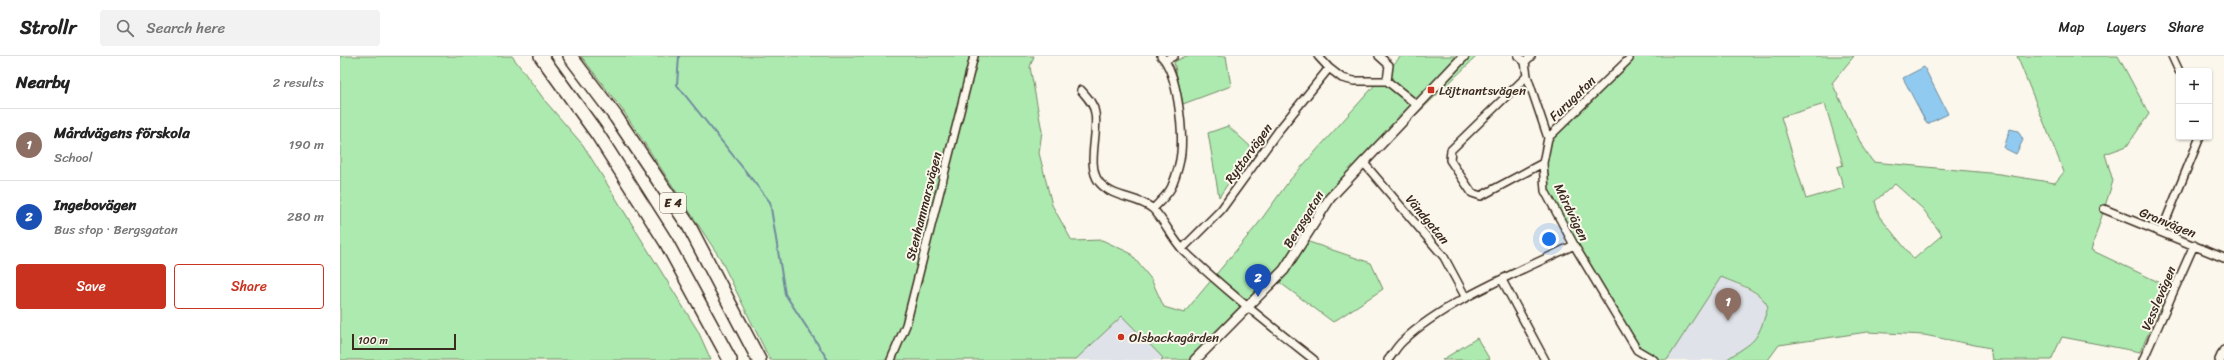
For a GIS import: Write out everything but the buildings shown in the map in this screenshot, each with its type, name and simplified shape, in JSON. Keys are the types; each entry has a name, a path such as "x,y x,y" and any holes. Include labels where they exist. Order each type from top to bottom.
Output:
{"highway":[{"name":"E 4","path":"541,56 598,135 666,242 730,360"},
{"name":"E 4","path":"570,56 616,117 690,226 759,360"}],"street":[{"name":"Stenhammarsvägen","path":"891,360 906,325 974,56"},
{"path":"1153,209 1172,188 1181,154 1179,108 1172,75 1163,58 1174,56"},
{"path":"1318,56 1328,68 1342,78 1354,81 1387,81 1417,105"},
{"path":"1379,56 1389,65 1387,81"},
{"name":"Bergsgatan","path":"1195,360 1284,270 1330,198 1464,56"},
{"path":"1518,56 1525,62 1527,76 1548,138"},
{"path":"1525,62 1531,56"},
{"path":"2172,56 2178,68"},
{"name":"Furugatan","path":"1548,138 1629,60"},
{"name":"Ryttarvägen","path":"1182,249 1221,210 1328,68"},
{"path":"1527,76 1451,150 1450,160 1472,193 1480,196 1543,163"},
{"path":"1081,90 1091,102 1096,113 1094,168 1099,182 1116,194 1140,202 1153,209 1182,249 1248,308 1314,360"},
{"name":"Mårdvägen","path":"1548,138 1543,163 1545,191 1574,245 1637,350 1654,360"},
{"path":"2161,232 2199,140"},
{"name":"Vändgatan","path":"1363,162 1444,257 1466,298"},
{"name":"Granvägen","path":"2104,209 2224,258"},
{"path":"1388,360 1402,341 1424,323 1466,298 1574,245"},
{"name":"Vesslevägen","path":"2143,360 2194,245"},
{"path":"1502,280 1545,360"},
{"path":"2220,360 2224,351"}],"shaded area":[{"path":"1721,277 1752,291 1766,301 1768,307 1760,335 1750,346 1726,360 1667,360"},
{"name":"Olsbackagården","path":"1122,315 1163,358 1161,360 1075,360"}],"green space":[{"path":"340,56 512,56 546,102 583,145 698,331 711,360 340,360"},
{"path":"581,56 1034,56 1030,67 1042,131 1039,153 1052,205 1072,241 1102,240 1130,253 1151,279 1164,307 1184,313 1258,224 1289,181 1401,56 1477,56 1330,198 1306,241 1371,263 1383,289 1333,322 1275,279 1202,360 1161,360 1163,358 1122,316 1075,360 770,360 720,258 624,112"},
{"path":"1186,56 1226,56 1231,86 1183,104 1174,62"},
{"path":"1632,56 1854,56 1832,83 1863,148 1873,162 2000,174 2055,183 2064,172 2017,56 2118,56 2149,114 2127,146 2105,154 2113,181 2091,250 2169,287 2140,352 2062,337 2051,360 1992,360 1990,348 1924,335 1867,332 1779,345 1768,360 1726,360 1754,340 1761,328 1768,307 1760,296 1748,288 1721,277 1667,360 1657,360 1637,350 1545,191 1543,177 1548,138","holes":["1825,104 1843,165 1837,167 1844,188 1806,199 1781,117","1895,184 1923,209 1942,235 1914,259 1879,216 1875,201"]},
{"path":"1228,126 1252,148 1219,197 1208,133"},
{"path":"1477,338 1490,360 1442,360"}],"water":[{"path":"1924,67 1948,114 1927,124 1903,78"},
{"path":"2010,129 2018,131 2023,140 2016,154 2004,148"}],"waterway":[{"path":"679,56 677,85 770,202 785,294 828,360"}],"place":[{"name":"Löjtnantsvägen","path":"1431,90"},
{"name":"Ingebovägen","path":"1258,297"},
{"name":"Mårdvägens förskola","path":"1728,321"},
{"name":"Olsbackagården","path":"1121,337"}]}
